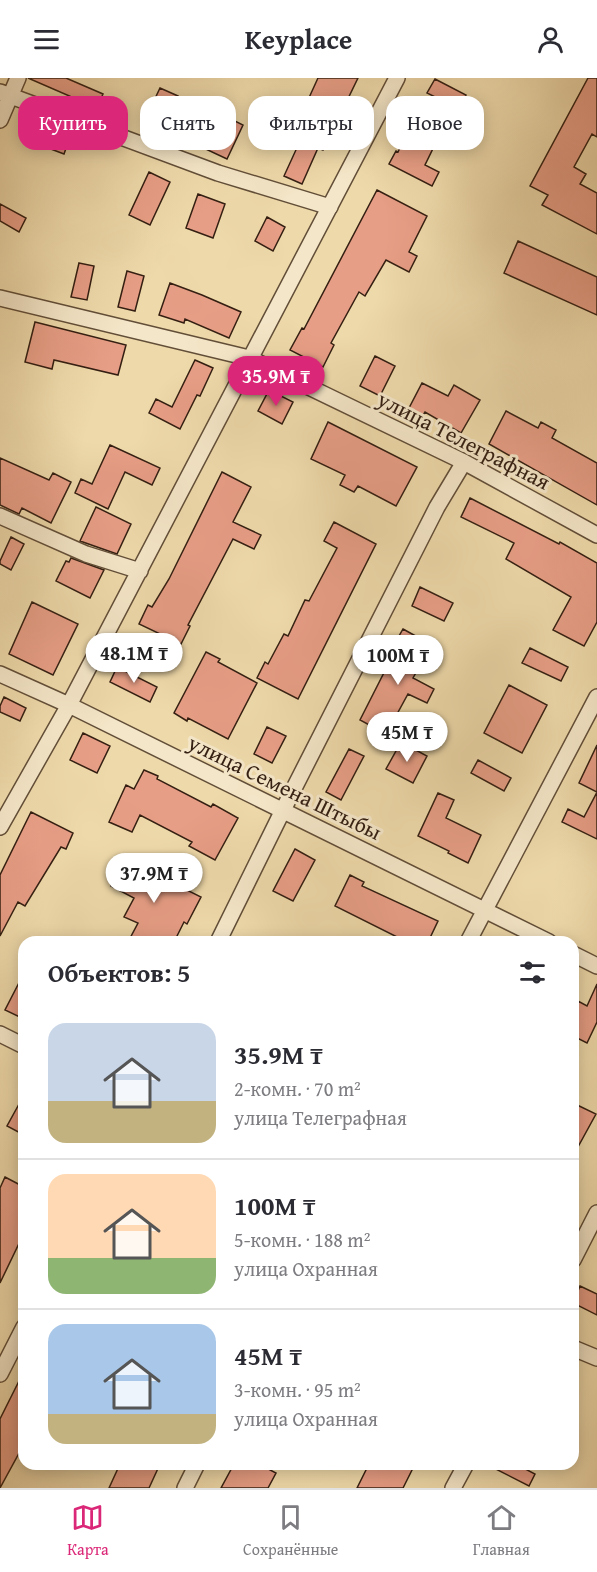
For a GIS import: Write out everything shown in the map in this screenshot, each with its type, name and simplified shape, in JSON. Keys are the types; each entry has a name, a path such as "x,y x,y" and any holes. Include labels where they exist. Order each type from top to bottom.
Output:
{"street":[{"path":"0,120 5,93 18,78"},
{"path":"0,827 69,705 397,78"},
{"path":"5,93 218,173 330,207"},
{"name":"улица Телеграфная","path":"0,298 249,358 464,462 597,535"},
{"path":"221,936 437,507 464,462"},
{"path":"0,516 86,554 140,571"},
{"name":"улица Семена Штыбы","path":"0,674 69,705 537,936"},
{"path":"471,936 597,697"},
{"path":"579,957 597,966"},
{"path":"0,1034 18,1043"},
{"path":"579,1248 597,1214"},
{"path":"0,1374 18,1339"},
{"path":"579,1350 597,1358"},
{"path":"185,1488 194,1470"},
{"path":"453,1488 463,1470"}],"building":[{"path":"28,78 66,78 103,94 102,96 69,96"},
{"path":"318,78 358,78 349,96 310,96"},
{"path":"588,78 597,78 597,137 592,134 574,167 586,174 580,184 597,193 597,234 542,205 548,195 530,186"},
{"path":"435,79 466,95 433,96 427,93"},
{"path":"160,88 178,96 156,96"},
{"path":"236,122 243,125 236,140"},
{"path":"53,150 65,150 64,154"},
{"path":"208,150 231,150 227,159"},
{"path":"296,150 317,150 302,184 284,176"},
{"path":"399,150 432,150 425,165 439,172 432,186 389,164 396,151"},
{"path":"149,172 170,182 150,225 129,215"},
{"path":"377,190 427,216 409,252 417,256 409,272 386,260 365,296 359,292 331,343 334,345 323,367 290,350 302,328 304,329"},
{"path":"198,194 225,204 213,238 186,228"},
{"path":"0,204 26,218 19,232 0,221"},
{"path":"267,217 285,227 273,251 255,241"},
{"path":"518,241 597,277 597,315 504,273"},
{"path":"79,263 94,266 87,300 71,297"},
{"path":"127,271 144,276 135,311 118,307"},
{"path":"170,283 241,312 229,338 185,319 184,323 159,315"},
{"path":"35,322 126,345 118,375 54,360 52,369 25,362"},
{"path":"375,356 395,366 380,396 360,386"},
{"path":"195,360 213,368 200,396 197,395 180,429 149,413 156,399 172,407"},
{"path":"422,383 448,396 454,385 480,400 461,433 425,412 422,417 408,410"},
{"path":"269,390 293,402 282,424 258,411"},
{"path":"506,411 538,428 541,422 556,430 552,438 597,463 597,505 489,444"},
{"path":"328,422 417,467 396,506 358,486 354,492 340,485 345,475 311,459"},
{"path":"110,445 160,468 152,485 125,472 108,509 75,493 81,479 92,484"},
{"path":"0,458 49,480 53,473 71,482 51,523 22,508 19,514 0,505"},
{"path":"222,472 251,487 233,522 261,535 254,549 233,539 188,625 190,626 181,644 139,624 148,605 152,607 169,579"},
{"path":"470,498 559,544 560,542 597,563 597,622 584,646 553,630 571,597 506,559 514,543 461,517"},
{"path":"96,507 131,524 117,554 80,541"},
{"path":"334,522 376,544 298,699 257,678 265,662 268,664 284,634 288,636 305,600 309,601 337,548 324,541"},
{"path":"11,537 24,544 11,570 0,564 0,561"},
{"path":"71,558 104,570 90,598 56,581 66,561 69,562"},
{"path":"420,587 453,603 444,621 412,606"},
{"path":"32,602 78,624 53,675 9,654"},
{"path":"403,629 432,645 413,678 434,689 427,703 408,694 396,716 407,722 397,740 360,720 398,645 395,643"},
{"path":"530,648 568,667 561,681 522,663"},
{"path":"206,652 220,659 218,662 257,683 228,739 174,713"},
{"path":"117,667 157,687 150,702 110,682"},
{"path":"509,685 547,705 522,753 484,733"},
{"path":"4,697 26,708 20,721 0,712"},
{"path":"267,727 286,736 272,763 254,754"},
{"path":"83,733 110,746 97,773 70,760"},
{"path":"401,742 427,756 413,783 386,769"},
{"path":"597,745 597,792 579,783"},
{"path":"349,749 364,756 341,800 326,792"},
{"path":"478,760 511,778 504,791 471,773"},
{"path":"144,770 211,807 213,804 238,818 215,860 189,846 192,842 140,815 132,832 109,822 126,785 134,789"},
{"path":"597,792 597,839 562,822 568,809 584,817"},
{"path":"438,793 454,800 446,818 481,835 468,863 418,836"},
{"path":"31,812 73,833 66,849 61,847 25,906 18,902 0,936 0,875"},
{"path":"295,849 315,860 293,901 273,891"},
{"path":"125,859 201,897 187,924 184,922 177,936 131,936 138,923 124,917 134,898 111,886"},
{"path":"350,875 364,882 362,886 438,921 431,936 395,936 335,906"},
{"path":"597,984 597,1022 587,1043 579,1039 579,1002 587,1006"},
{"path":"18,985 18,1016 5,1010"},
{"path":"18,1106 18,1132 7,1126"},
{"path":"579,1106 596,1114 579,1145"},
{"path":"5,1177 18,1184 18,1246 0,1283 0,1188"},
{"path":"580,1286 597,1294 597,1315 579,1306"},
{"path":"18,1383 18,1455 0,1488 0,1419"},
{"path":"117,1470 157,1470 149,1488 109,1488"},
{"path":"231,1470 270,1470 276,1473 268,1488 221,1488"},
{"path":"366,1470 412,1470 403,1488 357,1488"},
{"path":"498,1470 527,1470 535,1474 529,1486"}]}
